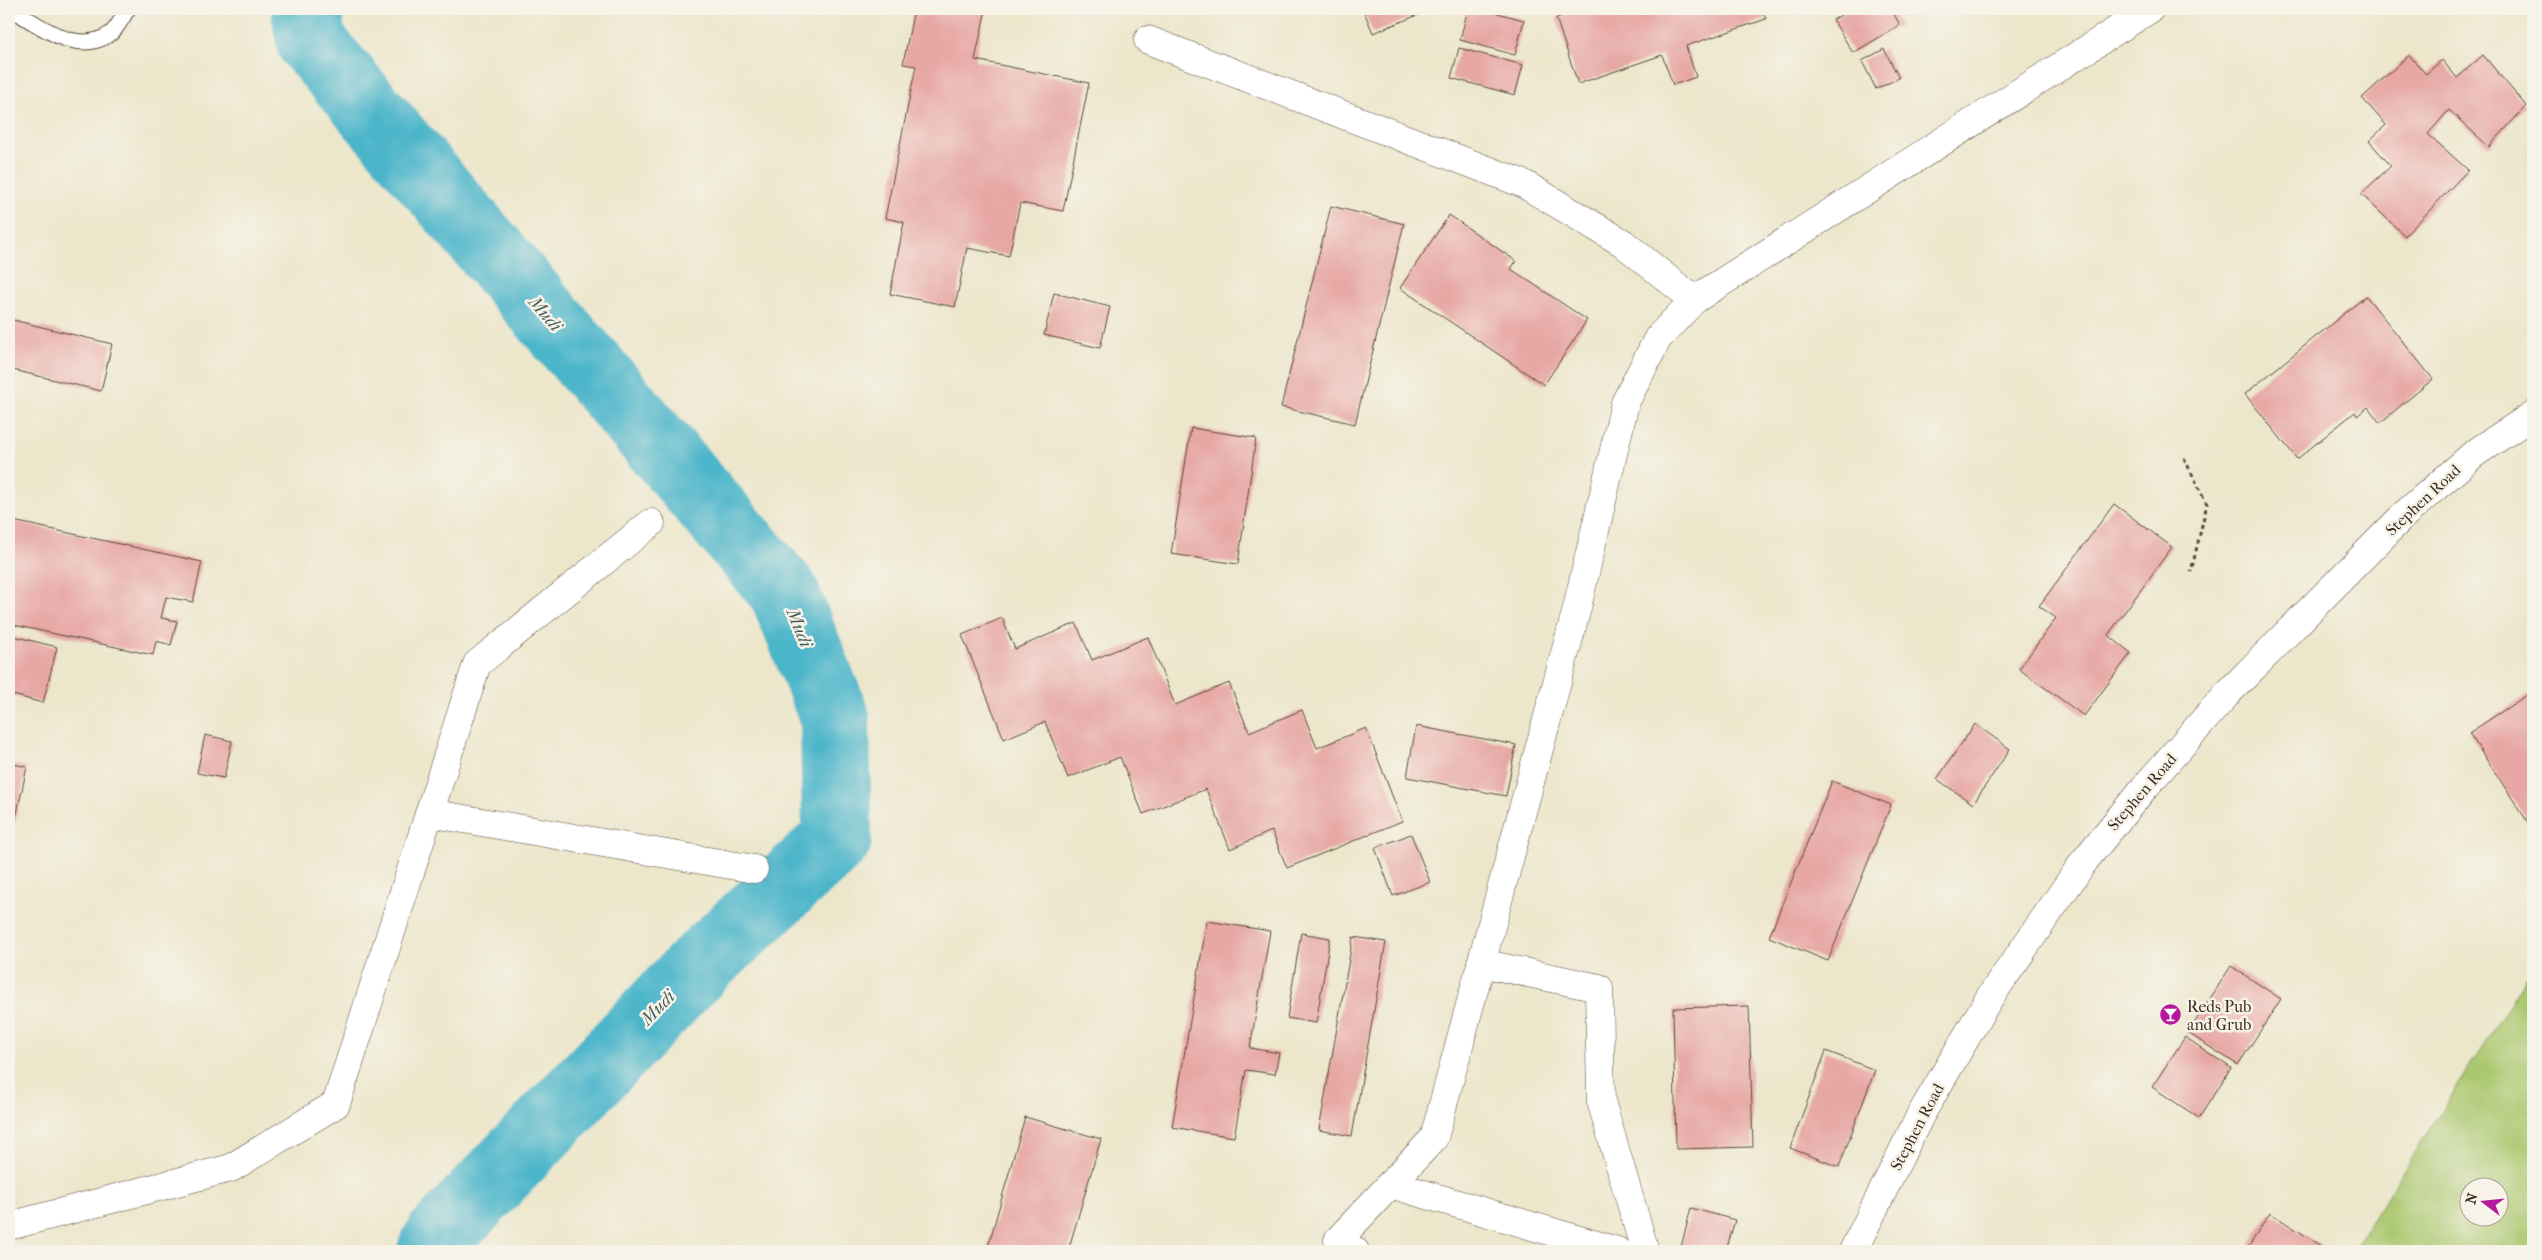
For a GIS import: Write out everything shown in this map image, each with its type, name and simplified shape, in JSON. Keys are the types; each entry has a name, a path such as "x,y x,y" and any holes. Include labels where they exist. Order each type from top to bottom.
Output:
{"street":[{"path":"1340,1247 1390,1184 1434,1138 1575,616 1626,403 1658,338 1694,300 2150,9"},
{"path":"1148,40 1524,184 1623,242 1694,300"},
{"name":"Stephen Road","path":"1853,1251 1920,1116 1988,1000 2084,860 2144,788 2227,694 2406,513 2474,452 2533,415"},
{"path":"9,1226 231,1168 336,1104 477,664 651,523"},
{"path":"429,813 754,869"},
{"path":"1481,963 1599,988 1601,1101 1645,1251"},
{"path":"1390,1184 1617,1251"}],"lane":[{"path":"11,9 68,41 91,41 110,34 128,9"}],"path":[{"path":"2184,458 2207,504 2191,572"}],"green space":[{"path":"2533,967 2533,1251 2352,1251"}],"building":[{"path":"914,9 986,9 975,60 1089,83 1063,211 1020,203 1009,256 967,248 955,307 890,294 904,222 885,218 916,66 903,64"},
{"path":"1363,9 1433,9 1373,33"},
{"path":"1468,9 1482,9 1524,20 1515,55 1460,40"},
{"path":"1583,9 1762,9 1766,19 1686,46 1696,77 1673,85 1662,55 1578,84 1556,18"},
{"path":"1851,9 1891,9 1900,25 1853,53 1833,20"},
{"path":"1459,48 1523,65 1515,95 1451,78"},
{"path":"1884,49 1899,78 1876,89 1862,61"},
{"path":"2409,55 2426,74 2442,60 2457,78 2483,55 2526,106 2489,147 2449,110 2428,134 2468,170 2405,236 2361,194 2391,166 2369,141 2386,125 2362,98"},
{"path":"1331,206 1404,224 1355,424 1281,407"},
{"path":"1449,215 1516,261 1511,269 1587,320 1544,385 1400,288"},
{"path":"1054,293 1110,307 1100,348 1044,335"},
{"path":"2366,296 2433,379 2380,423 2368,407 2357,416 2355,412 2297,459 2245,394"},
{"path":"9,319 112,344 101,391 9,369"},
{"path":"1191,428 1256,438 1238,564 1171,554"},
{"path":"2114,504 2172,547 2108,635 2131,653 2084,716 2019,669 2056,618 2039,606"},
{"path":"9,520 202,562 193,602 166,597 161,618 177,621 171,645 156,641 153,655 9,624"},
{"path":"1002,618 1015,649 1076,623 1092,660 1148,637 1175,705 1229,683 1249,732 1302,710 1317,748 1366,728 1402,821 1287,868 1272,831 1230,849 1206,789 1143,814 1120,757 1068,778 1045,722 1004,739 962,635"},
{"path":"9,635 57,647 43,703 9,694"},
{"path":"2533,691 2533,830 2469,733"},
{"path":"1975,724 2010,749 1973,804 1937,779"},
{"path":"1416,726 1516,745 1506,796 1407,777"},
{"path":"205,735 232,741 224,778 197,773"},
{"path":"9,763 27,767 10,845 9,845"},
{"path":"1832,781 1891,805 1828,961 1769,937"},
{"path":"1411,834 1430,882 1393,896 1375,848"},
{"path":"1207,921 1270,931 1250,1048 1279,1053 1275,1074 1246,1070 1234,1137 1172,1127"},
{"path":"1301,933 1330,938 1316,1023 1287,1018"},
{"path":"1353,937 1386,942 1352,1136 1319,1130"},
{"path":"2231,966 2281,999 2238,1065 2188,1033"},
{"path":"1749,1006 1753,1147 1676,1149 1673,1008"},
{"path":"2185,1037 2231,1068 2199,1118 2152,1087"},
{"path":"1826,1051 1875,1070 1839,1167 1790,1148"},
{"path":"1025,1117 1101,1139 1068,1251 987,1250"},
{"path":"1691,1208 1735,1220 1726,1251 1680,1251"},
{"path":"2270,1213 2325,1248 2323,1251 2246,1251"}],"waterway":[{"name":"Mudi","path":"306,9 311,42 784,592 835,718 837,839 700,965 441,1235 432,1251"}],"place":[{"name":"Reds Pub and Grub","path":"2171,1015"}]}
